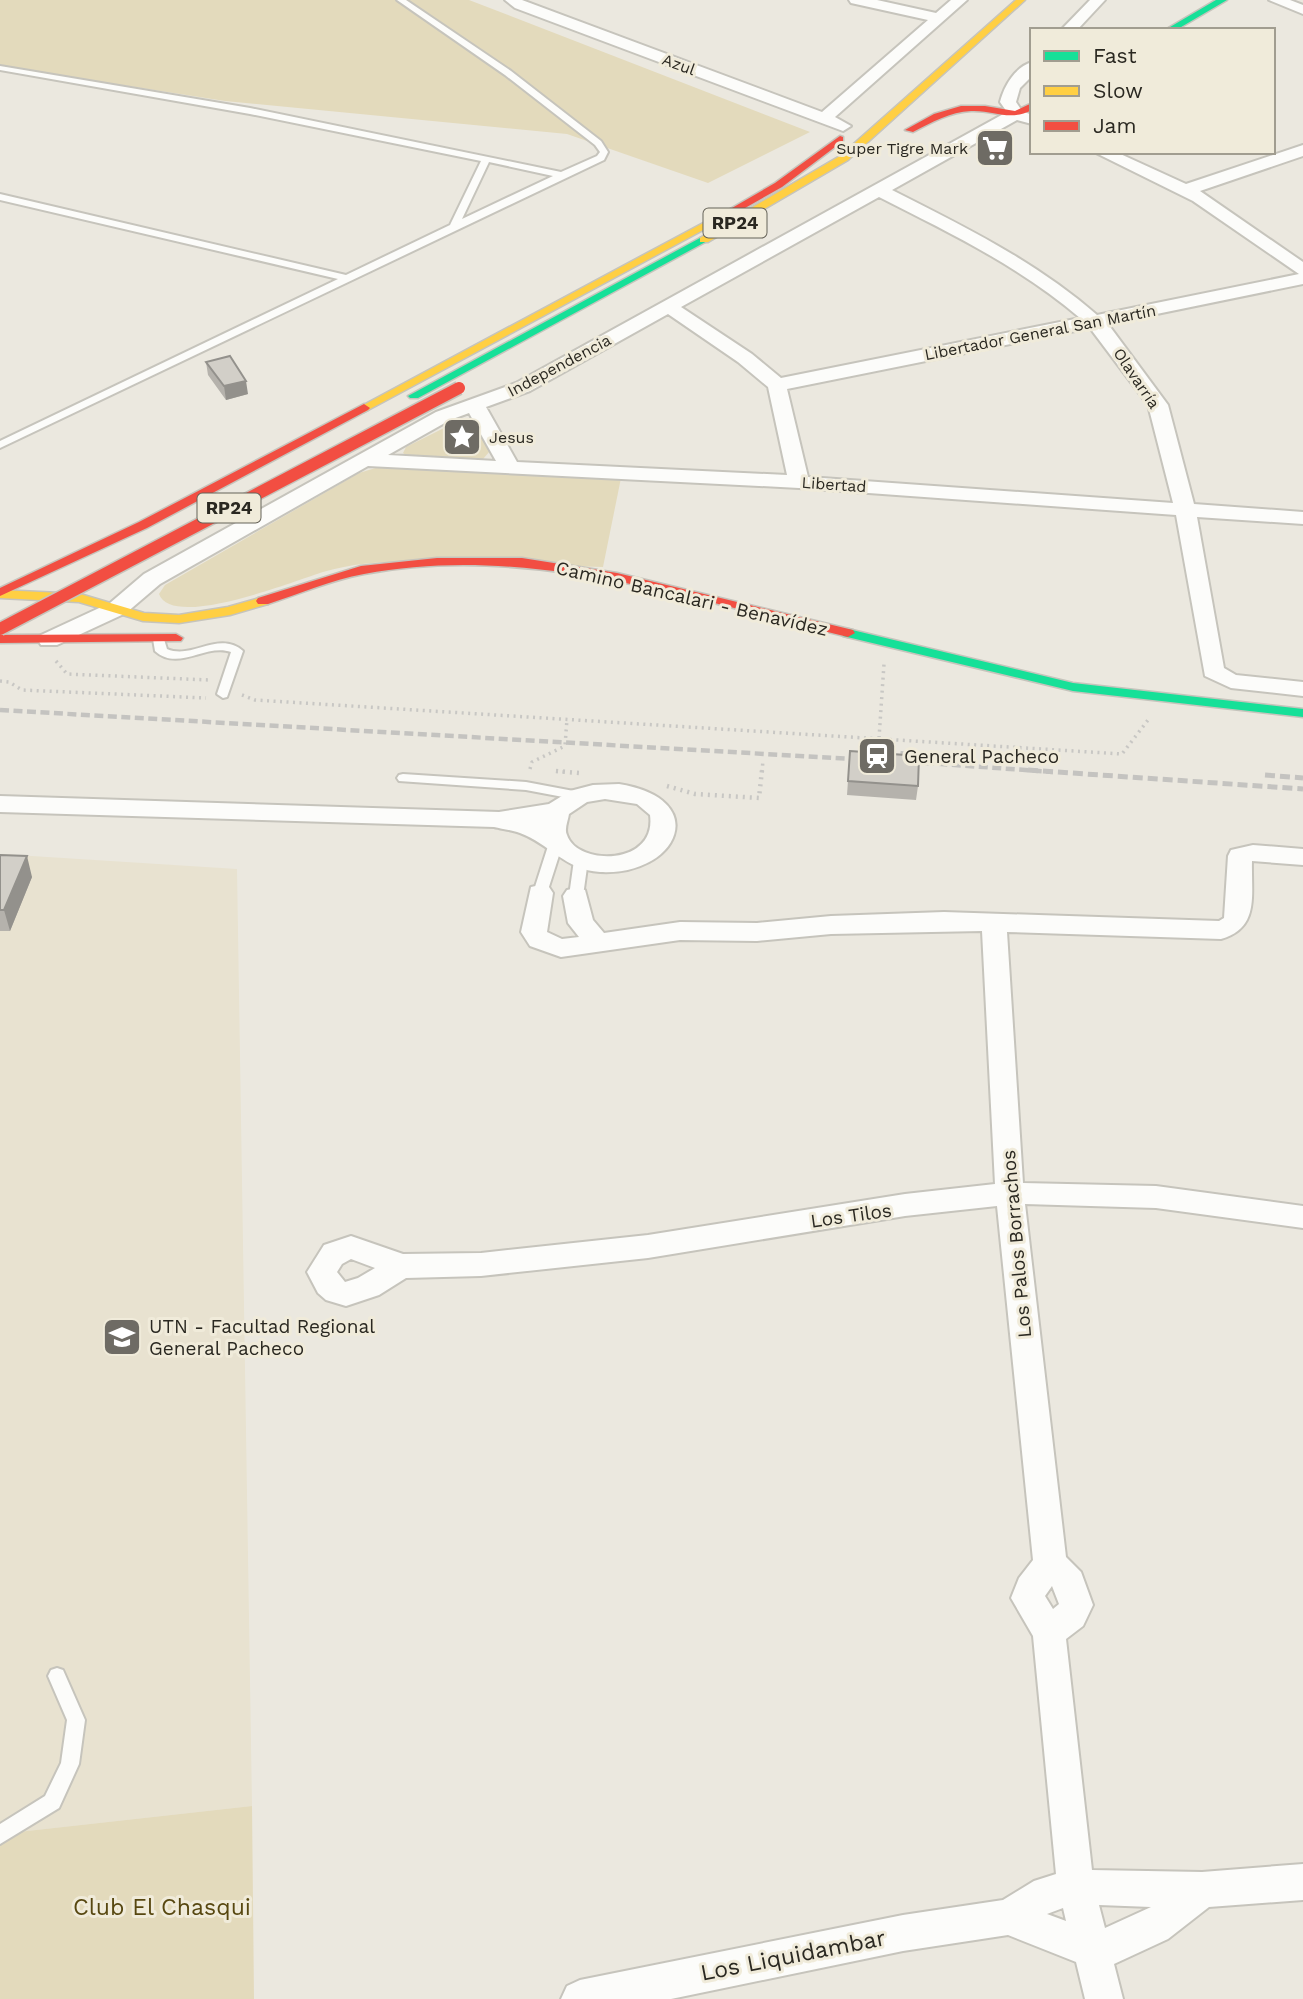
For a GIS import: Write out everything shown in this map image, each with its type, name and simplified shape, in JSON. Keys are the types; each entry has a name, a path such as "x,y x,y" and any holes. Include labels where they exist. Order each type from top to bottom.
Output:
{"main road":[{"name":"RP24","path":"0,610 414,396 747,217 813,178 863,145 1021,0"},
{"path":"1174,28 1223,0"},
{"path":"0,593 143,525 762,196 816,161 841,133 933,78"},
{"path":"906,134 951,99 1012,87"},
{"path":"951,99 1027,114"},
{"name":"RP24","path":"0,629 764,225"},
{"name":"Camino Bancalari - Benavídez","path":"0,593 80,598 143,617 179,619 230,611 361,570 437,562 535,563 617,577 1052,683 1303,713"},
{"name":"Camino Bancalari - Benavídez","path":"268,617 350,589 387,582 476,576 549,581 590,588 758,628"},
{"path":"0,639 159,639 211,636 231,630"}],"street":[{"path":"856,0 940,18"},
{"path":"825,118 873,79 960,0"},
{"path":"1070,28 1098,0"},
{"path":"1276,0 1303,10"},
{"name":"Azul","path":"513,1 825,118 841,133"},
{"path":"1027,114 1007,102 1012,87 1030,69"},
{"path":"841,133 873,79"},
{"name":"Independencia","path":"44,640 118,608 152,579 443,416 523,387 877,189 1027,114"},
{"path":"1186,190 1303,150"},
{"path":"1106,154 1211,204 1303,270"},
{"name":"Olavarría","path":"877,189 999,251 1095,320 1158,405 1185,509 1210,663 1217,675 1231,681 1303,689"},
{"name":"Libertador General San Martín","path":"777,386 1303,279"},
{"path":"668,306 745,358 777,386 799,482"},
{"path":"474,404 509,466"},
{"name":"Libertad","path":"364,460 799,482 1303,517"},
{"path":"0,804 494,819 558,811 579,796 597,791 635,794 650,802 661,813 665,825 658,844 638,859 599,864 566,853 556,843 528,827 494,819"},
{"path":"556,843 551,832 558,811"},
{"path":"540,893 534,932 539,940 561,948 680,931 757,932 889,922 1221,930 1232,926 1237,918 1240,856 1253,853 1303,857"},
{"path":"576,896 581,923 597,942"},
{"name":"Los Palos Borrachos","path":"994,923 1010,1194 1050,1563 1069,1582 1076,1605 1071,1615 1049,1633 1066,1817 1076,1887 1104,1999"},
{"name":"Los Tilos","path":"399,1267 451,1266 657,1246 797,1223 1010,1194 1084,1194 1233,1204 1303,1217"},
{"name":"Los Liquidambar","path":"580,1999 903,1933 1008,1917 1047,1894 1076,1887 1202,1890 1303,1882"},
{"path":"1090,1949 1114,1945 1154,1926 1202,1890"},
{"name":"Los Liquidambar","path":"1008,1917 1090,1949"}],"lane":[{"path":"0,445 455,225 601,158 604,152 598,143 508,73 401,0"},
{"path":"0,68 250,111 562,175"},
{"path":"455,225 486,159"},
{"path":"0,197 346,278"},
{"path":"159,639 161,651 171,656 232,646 237,650 228,680 219,696"},
{"path":"403,778 526,786 579,796"},
{"path":"540,893 556,843"},
{"path":"576,896 581,860"},
{"path":"0,1835 51,1802 70,1764 76,1720 57,1676"}],"path":[{"path":"44,640 67,674 228,680"},
{"path":"878,738 885,660"},
{"path":"0,681 9,681 22,690 248,695 255,700"},
{"path":"242,700 1122,754 1151,716"},
{"path":"530,769 532,762 565,746 567,719"}],"shaded area":[{"name":"UTN - Facultad Regional General Pacheco","path":"0,854 237,869 252,1806 0,1834"}],"green space":[{"path":"0,0 469,0 810,132 708,183 567,134 225,101 0,66"},
{"path":"464,418 476,423 490,451 483,459 407,456 403,453 406,447"},
{"path":"382,466 621,478 603,567 376,563 323,572 235,600 209,605 186,607 169,604 159,594 165,585 359,473"},
{"name":"Club El Chasqui","path":"252,1806 254,1999 0,1999 0,1834"}],"building":[{"path":"230,356 246,381 224,386 206,362"},
{"path":"850,751 919,756 918,786 848,781"},
{"path":"0,855 27,856 4,910 0,910"}],"railway":[{"path":"0,710 870,760"},
{"path":"860,751 912,754"},
{"path":"898,761 1053,772"},
{"path":"1028,770 1303,789"},
{"path":"1265,775 1303,778"}],"traffic: fast":[{"path":"1173,28 1223,0"},
{"path":"414,396 704,240"},
{"path":"848,633 1073,687 1303,713"}],"traffic: slow":[{"path":"704,240 844,158 1021,0"},
{"path":"364,408 711,223"},
{"path":"0,594 80,598 143,617 179,619 230,611 263,601"}],"traffic: jam":[{"path":"1016,114 1030,107"},
{"path":"910,130 949,111 961,109 985,108 1016,114"},
{"path":"711,223 778,185 810,164 840,139"},
{"path":"0,629 459,388"},
{"path":"1,592 143,525 364,408"},
{"path":"263,601 361,570 437,562 522,562 617,577 848,633"},
{"path":"0,639 176,638"}],"place":[{"name":"Super Tigre Mark","path":"995,148"},
{"name":"Jesus","path":"462,437"},
{"name":"General Pacheco","path":"877,756"},
{"name":"UTN - Facultad Regional General Pacheco","path":"122,1337"}]}
